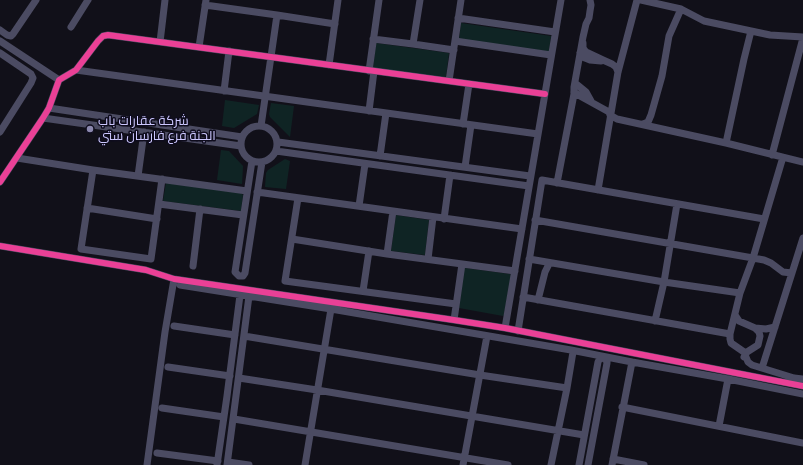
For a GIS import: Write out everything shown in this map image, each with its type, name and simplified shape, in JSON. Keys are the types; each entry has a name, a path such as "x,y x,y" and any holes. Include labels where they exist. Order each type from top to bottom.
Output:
{"street":[{"path":"0,30 7,35 11,36 14,34 36,0"},
{"path":"71,27 88,0"},
{"path":"160,42 165,0"},
{"path":"329,65 338,0"},
{"path":"369,111 373,39 379,0"},
{"path":"413,44 420,0"},
{"path":"449,81 461,0"},
{"path":"505,328 561,0"},
{"path":"557,183 582,41 589,18 591,5 590,0"},
{"path":"598,190 618,72 637,0"},
{"path":"641,0 671,3 704,21 770,35 803,38 772,155"},
{"path":"199,47 205,3 277,16 335,24"},
{"path":"643,124 650,120 662,76 669,36 681,9"},
{"path":"262,126 277,16"},
{"path":"458,18 555,32"},
{"path":"726,143 751,31"},
{"path":"0,182 43,118 60,80 76,70 98,41 108,34 545,94"},
{"path":"373,39 454,50"},
{"path":"0,41 60,80"},
{"path":"455,41 551,55"},
{"path":"582,41 583,48 586,52 612,64 616,67 618,72"},
{"path":"224,91 229,51"},
{"path":"580,53 583,57 590,60 603,60"},
{"path":"0,55 31,74 33,80 0,132"},
{"path":"76,70 538,134"},
{"path":"462,124 469,84"},
{"path":"575,84 586,92 593,103"},
{"path":"574,92 609,112 610,115 617,119 803,162"},
{"path":"48,108 242,137"},
{"path":"380,156 386,113"},
{"path":"43,118 240,146"},
{"path":"465,167 471,125"},
{"path":"262,126 274,132 278,142 276,152 268,160 262,162 252,162 243,154 240,146 242,137 244,132 252,127 262,126"},
{"path":"138,176 144,132"},
{"path":"278,142 530,176"},
{"path":"276,152 529,186"},
{"path":"783,157 740,293 730,339 731,343 744,352 748,362 752,365 794,378 803,379"},
{"path":"17,158 247,191"},
{"path":"252,162 235,272 239,276 243,276 245,273 262,162"},
{"path":"359,206 366,164"},
{"path":"93,170 81,249 151,259 162,179"},
{"path":"444,219 450,175"},
{"path":"518,331 542,180 764,219"},
{"path":"257,192 522,229"},
{"path":"298,198 285,280 456,304"},
{"path":"159,204 244,215"},
{"path":"655,321 664,282 677,204"},
{"path":"87,208 157,219"},
{"path":"193,266 200,209"},
{"path":"387,254 393,211"},
{"path":"428,259 433,217"},
{"path":"535,220 764,260 783,272 792,273"},
{"path":"762,368 803,238"},
{"path":"292,239 387,254 515,271"},
{"path":"0,246 146,270 174,279 505,328 803,386"},
{"path":"363,291 369,251"},
{"path":"529,258 664,282 740,293"},
{"path":"538,300 544,272 549,264 552,263"},
{"path":"454,320 462,264"},
{"path":"147,465 165,332 174,279"},
{"path":"180,285 571,350 803,394"},
{"path":"157,453 218,463 240,295"},
{"path":"249,296 228,463 249,465"},
{"path":"523,297 730,334"},
{"path":"304,465 331,309"},
{"path":"735,315 739,321 755,328 766,329 775,327"},
{"path":"174,326 235,335"},
{"path":"755,328 759,332 760,336 758,345"},
{"path":"244,336 567,388"},
{"path":"463,465 487,336"},
{"path":"745,357 747,352 758,345 765,344 771,340"},
{"path":"551,465 567,388 573,352 571,350"},
{"path":"579,465 598,362 600,358 603,358 607,360 607,363 588,465"},
{"path":"632,362 612,462 644,465"},
{"path":"168,367 230,376"},
{"path":"239,378 584,435"},
{"path":"719,426 728,379"},
{"path":"227,396 236,397"},
{"path":"622,407 803,443"},
{"path":"162,408 224,417"},
{"path":"234,419 508,465"}],"green space":[{"path":"461,23 551,36 549,52 459,39"},
{"path":"376,43 449,53 446,77 373,68"},
{"path":"225,100 259,105 257,114 234,128 222,126"},
{"path":"271,103 294,106 290,137 270,117 269,114"},
{"path":"221,150 229,151 243,166 242,184 217,180"},
{"path":"285,159 290,161 286,189 265,187 266,173 268,170"},
{"path":"166,183 241,193 243,195 241,211 163,201"},
{"path":"396,215 429,220 425,255 391,251"},
{"path":"465,268 510,274 511,276 503,316 459,308"}],"cycle path":[{"path":"0,182 49,108 59,80 76,70 98,41 103,36 108,35 545,94"},
{"path":"0,246 146,270 174,279 505,328 803,386"}],"place":[{"name":"شرکة عقارات باب الجنة فرع فارسان ستي","path":"90,129"}]}
